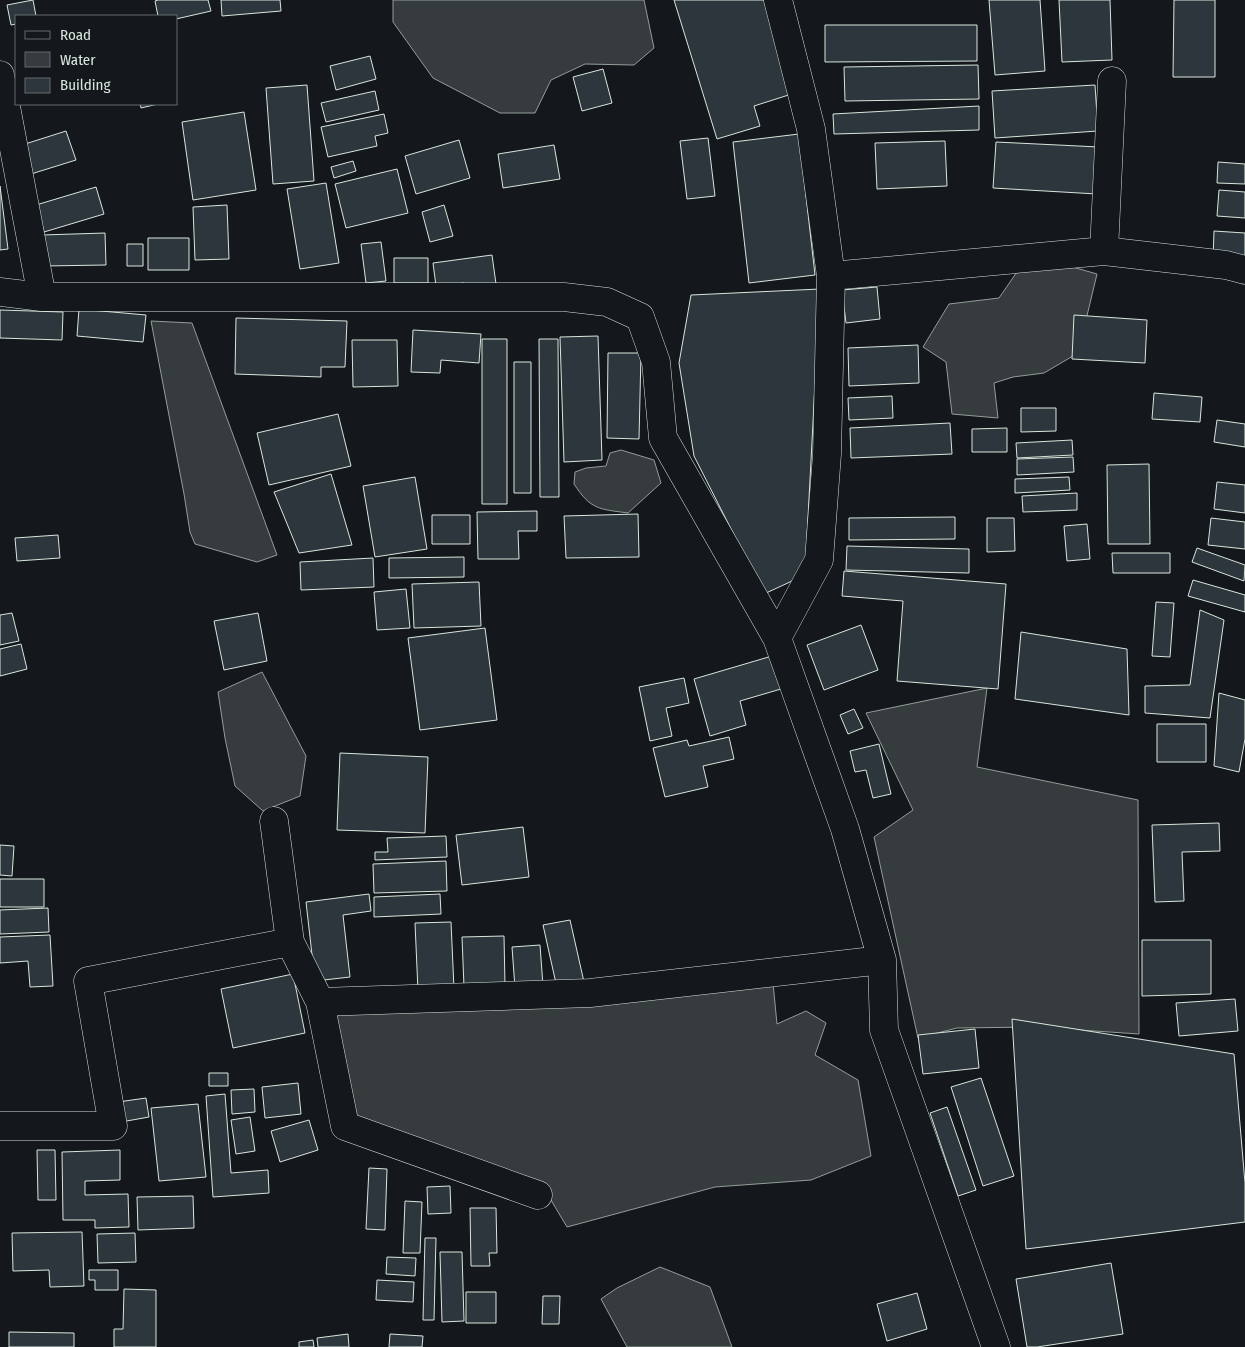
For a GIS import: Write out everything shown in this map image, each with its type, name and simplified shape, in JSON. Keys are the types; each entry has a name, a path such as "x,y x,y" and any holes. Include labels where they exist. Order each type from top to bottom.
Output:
{"street":[{"path":"777,638 820,560 827,454 831,276 811,129 778,0"},
{"path":"0,75 42,297"},
{"path":"1104,251 1112,81"},
{"path":"831,276 1104,251 1226,265 1245,270"},
{"path":"0,292 42,297 564,297 607,302 640,317 656,362 663,438 777,638 845,829 882,960 884,1030 996,1347"},
{"path":"274,821 290,942 320,1002 345,1126 538,1195"},
{"path":"0,1126 113,1126 88,981 290,942"},
{"path":"320,1002 590,993 882,960"}],"water":[{"path":"393,0 644,0 654,48 634,65 585,64 551,80 535,113 500,113 433,78 393,22"},
{"path":"1055,262 1097,274 1078,353 1044,373 1013,377 994,383 998,418 952,414 946,362 923,347 949,304 999,298 1019,269"},
{"path":"151,321 192,323 277,555 257,562 195,544 190,532"},
{"path":"621,450 654,460 661,483 628,513 596,507 580,493 574,484 575,472 586,468 606,466 610,453"},
{"path":"262,672 306,756 300,796 263,811 235,786 218,692"},
{"path":"987,688 977,767 1138,800 1139,1034 1035,1027 957,1028 918,1038 874,837 913,810 866,713"},
{"path":"773,983 777,1024 806,1011 826,1023 815,1055 858,1080 871,1156 811,1180 715,1187 567,1227 545,1190 355,1123 327,1012"},
{"path":"660,1267 710,1287 732,1347 627,1347 601,1299 617,1288"}],"building":[{"path":"33,0 36,15 15,15 15,24 11,25 7,5"},
{"path":"208,0 211,11 178,19 178,15 158,15 155,1"},
{"path":"221,0 280,0 281,11 222,16"},
{"path":"674,0 769,0 798,92 754,106 760,126 717,139"},
{"path":"989,0 1040,0 1045,71 995,75"},
{"path":"1059,0 1110,0 1112,60 1062,62"},
{"path":"1174,0 1215,0 1215,77 1173,77"},
{"path":"825,25 977,25 977,61 825,62"},
{"path":"370,56 376,79 336,90 330,66"},
{"path":"978,65 979,99 845,101 844,67"},
{"path":"603,69 612,103 582,111 573,77"},
{"path":"307,85 314,181 273,184 266,88"},
{"path":"1095,85 1098,131 995,138 992,91"},
{"path":"375,91 379,110 326,122 321,103"},
{"path":"140,105 154,105 141,108"},
{"path":"979,106 979,130 834,134 833,114"},
{"path":"244,112 256,190 193,200 182,122"},
{"path":"384,114 388,133 375,136 377,146 328,157 321,127"},
{"path":"66,131 76,160 31,174 22,145"},
{"path":"799,134 815,275 749,283 733,142"},
{"path":"708,138 715,196 687,199 680,141"},
{"path":"459,140 470,178 416,194 405,156"},
{"path":"945,141 947,186 877,189 875,143"},
{"path":"996,142 1099,147 1097,194 993,188"},
{"path":"554,145 560,179 503,188 498,154"},
{"path":"353,161 356,171 334,178 331,167"},
{"path":"1218,162 1245,164 1245,184 1217,183"},
{"path":"397,169 408,213 346,228 335,184"},
{"path":"326,183 339,263 300,269 287,189"},
{"path":"0,186 8,249 0,250"},
{"path":"96,187 104,214 44,232 36,205"},
{"path":"1219,190 1245,192 1245,218 1217,216"},
{"path":"227,205 229,259 195,260 193,207"},
{"path":"444,205 453,236 430,242 422,212"},
{"path":"1214,231 1245,233 1245,261 1213,260"},
{"path":"105,233 106,265 43,266 42,235"},
{"path":"148,238 189,238 189,270 148,270"},
{"path":"381,242 386,281 366,283 361,244"},
{"path":"127,244 143,244 143,266 127,266"},
{"path":"492,255 496,284 464,288 464,283 436,286 433,263"},
{"path":"394,258 428,258 428,283 394,283"},
{"path":"877,287 880,319 846,323 842,290"},
{"path":"820,289 805,575 764,594 694,456 679,363 691,295"},
{"path":"79,309 146,315 143,342 77,336"},
{"path":"0,310 63,312 62,340 0,338"},
{"path":"1074,315 1147,320 1145,363 1072,359"},
{"path":"236,318 347,321 345,367 321,367 321,377 235,374"},
{"path":"413,330 481,334 479,363 441,360 440,373 411,372"},
{"path":"598,336 602,460 564,462 560,337"},
{"path":"482,339 507,339 507,504 482,504"},
{"path":"539,339 558,339 559,497 540,497"},
{"path":"352,340 397,340 398,386 353,387"},
{"path":"918,345 919,383 849,386 848,348"},
{"path":"608,353 641,353 639,439 607,438"},
{"path":"514,362 531,362 531,493 514,493"},
{"path":"1154,393 1202,397 1200,422 1152,419"},
{"path":"892,396 893,418 849,420 848,398"},
{"path":"1021,408 1056,408 1056,431 1021,432"},
{"path":"338,414 351,466 269,485 257,433"},
{"path":"1217,420 1245,424 1245,447 1214,442"},
{"path":"950,423 952,454 851,458 850,428"},
{"path":"1007,428 1007,452 972,452 972,429"},
{"path":"1072,440 1073,455 1017,458 1016,443"},
{"path":"1073,457 1074,472 1017,475 1017,459"},
{"path":"1149,464 1150,544 1108,544 1107,465"},
{"path":"331,474 352,545 299,553 274,492"},
{"path":"415,477 427,549 375,557 363,486"},
{"path":"1069,477 1070,490 1015,493 1015,479"},
{"path":"1217,482 1245,485 1245,513 1214,509"},
{"path":"1077,493 1077,510 1023,512 1022,496"},
{"path":"537,511 537,531 518,531 519,559 478,559 477,512"},
{"path":"638,514 639,557 566,558 564,516"},
{"path":"432,515 470,515 470,544 432,544"},
{"path":"955,517 955,539 849,540 849,518"},
{"path":"987,518 1014,518 1015,551 987,552"},
{"path":"1211,518 1245,522 1245,549 1208,545"},
{"path":"1087,524 1090,559 1067,561 1064,526"},
{"path":"58,535 60,558 17,561 15,538"},
{"path":"847,546 969,549 969,573 846,570"},
{"path":"1197,548 1245,565 1244,581 1192,562"},
{"path":"1112,553 1170,553 1170,573 1113,573"},
{"path":"464,557 464,577 389,578 389,558"},
{"path":"373,558 374,587 301,590 300,562"},
{"path":"844,571 1006,584 998,689 897,681 903,601 842,596"},
{"path":"1193,580 1245,595 1245,612 1188,596"},
{"path":"479,582 481,626 414,628 412,584"},
{"path":"406,589 410,628 377,630 374,592"},
{"path":"1156,602 1174,603 1170,657 1152,656"},
{"path":"1200,610 1224,620 1210,718 1145,713 1145,686 1190,685"},
{"path":"12,613 19,641 0,645 0,615"},
{"path":"258,613 267,661 224,670 214,621"},
{"path":"861,625 878,670 824,690 807,645"},
{"path":"485,628 497,720 420,730 408,638"},
{"path":"1021,632 1127,649 1129,715 1015,699"},
{"path":"21,644 27,669 0,676 0,649"},
{"path":"772,656 781,689 740,701 746,725 710,736 694,679"},
{"path":"684,678 689,703 666,708 672,736 650,741 639,687"},
{"path":"1219,693 1245,700 1245,739 1239,772 1214,766"},
{"path":"854,709 863,728 848,734 840,715"},
{"path":"1157,724 1206,724 1206,762 1157,762"},
{"path":"729,737 734,759 703,766 708,787 665,797 653,748 687,740 689,746"},
{"path":"879,744 891,794 873,798 866,770 855,772 850,751"},
{"path":"340,753 428,757 425,833 337,830"},
{"path":"1219,823 1220,851 1182,852 1184,901 1155,902 1152,825"},
{"path":"523,827 529,877 462,885 456,835"},
{"path":"446,836 447,857 375,860 375,852 388,852 387,838"},
{"path":"0,845 14,846 12,876 0,875"},
{"path":"446,861 447,891 374,893 373,864"},
{"path":"0,879 44,879 44,907 0,907"},
{"path":"369,894 371,911 343,915 350,977 315,981 306,902"},
{"path":"440,894 441,914 374,917 374,897"},
{"path":"48,908 49,932 0,934 0,910"},
{"path":"570,920 584,982 557,988 543,925"},
{"path":"451,922 454,989 418,991 415,923"},
{"path":"50,935 53,986 30,987 28,961 0,963 0,937"},
{"path":"504,936 505,986 464,987 462,937"},
{"path":"1142,940 1211,940 1211,994 1142,996"},
{"path":"540,945 543,986 515,988 512,947"},
{"path":"293,974 305,1033 233,1048 221,989"},
{"path":"1235,999 1238,1031 1179,1036 1176,1003"},
{"path":"1012,1019 1234,1054 1245,1183 1245,1222 1026,1249"},
{"path":"975,1029 979,1068 923,1074 918,1035"},
{"path":"209,1073 228,1073 228,1086 209,1086"},
{"path":"981,1078 1014,1176 983,1186 951,1087"},
{"path":"298,1083 301,1114 265,1118 262,1087"},
{"path":"254,1089 255,1112 232,1114 231,1090"},
{"path":"225,1094 231,1173 268,1170 269,1193 213,1197 206,1096"},
{"path":"146,1098 149,1117 121,1122 118,1102"},
{"path":"198,1104 206,1177 159,1181 151,1108"},
{"path":"947,1107 976,1190 958,1196 930,1113"},
{"path":"250,1117 255,1151 236,1154 231,1120"},
{"path":"309,1120 318,1150 280,1162 271,1131"},
{"path":"37,1150 55,1150 56,1200 38,1200"},
{"path":"120,1150 120,1180 85,1181 85,1195 128,1194 129,1227 95,1228 95,1220 63,1220 62,1152"},
{"path":"369,1168 387,1169 385,1230 366,1229"},
{"path":"450,1186 451,1213 428,1214 427,1187"},
{"path":"193,1196 194,1228 138,1230 137,1197"},
{"path":"405,1201 422,1202 420,1253 403,1253"},
{"path":"470,1208 496,1208 497,1253 489,1253 490,1266 471,1266"},
{"path":"82,1232 84,1286 50,1287 49,1270 13,1271 12,1233"},
{"path":"135,1233 136,1262 98,1263 97,1234"},
{"path":"425,1238 436,1238 434,1320 423,1320"},
{"path":"440,1252 462,1252 464,1321 442,1322"},
{"path":"387,1257 416,1258 415,1276 386,1274"},
{"path":"1111,1263 1123,1334 1027,1347 1016,1279"},
{"path":"89,1270 118,1270 118,1290 95,1290 95,1280 89,1280"},
{"path":"377,1280 414,1282 413,1302 376,1300"},
{"path":"124,1289 156,1290 156,1347 114,1347 114,1329 123,1329"},
{"path":"466,1292 496,1292 496,1323 466,1323"},
{"path":"917,1293 927,1329 887,1341 877,1304"},
{"path":"543,1296 560,1296 559,1324 542,1324"},
{"path":"9,1332 74,1333 74,1347 9,1347"},
{"path":"348,1334 349,1347 318,1347 317,1338"},
{"path":"390,1334 423,1336 422,1347 389,1347"},
{"path":"313,1340 314,1347 299,1347 299,1342"}]}
